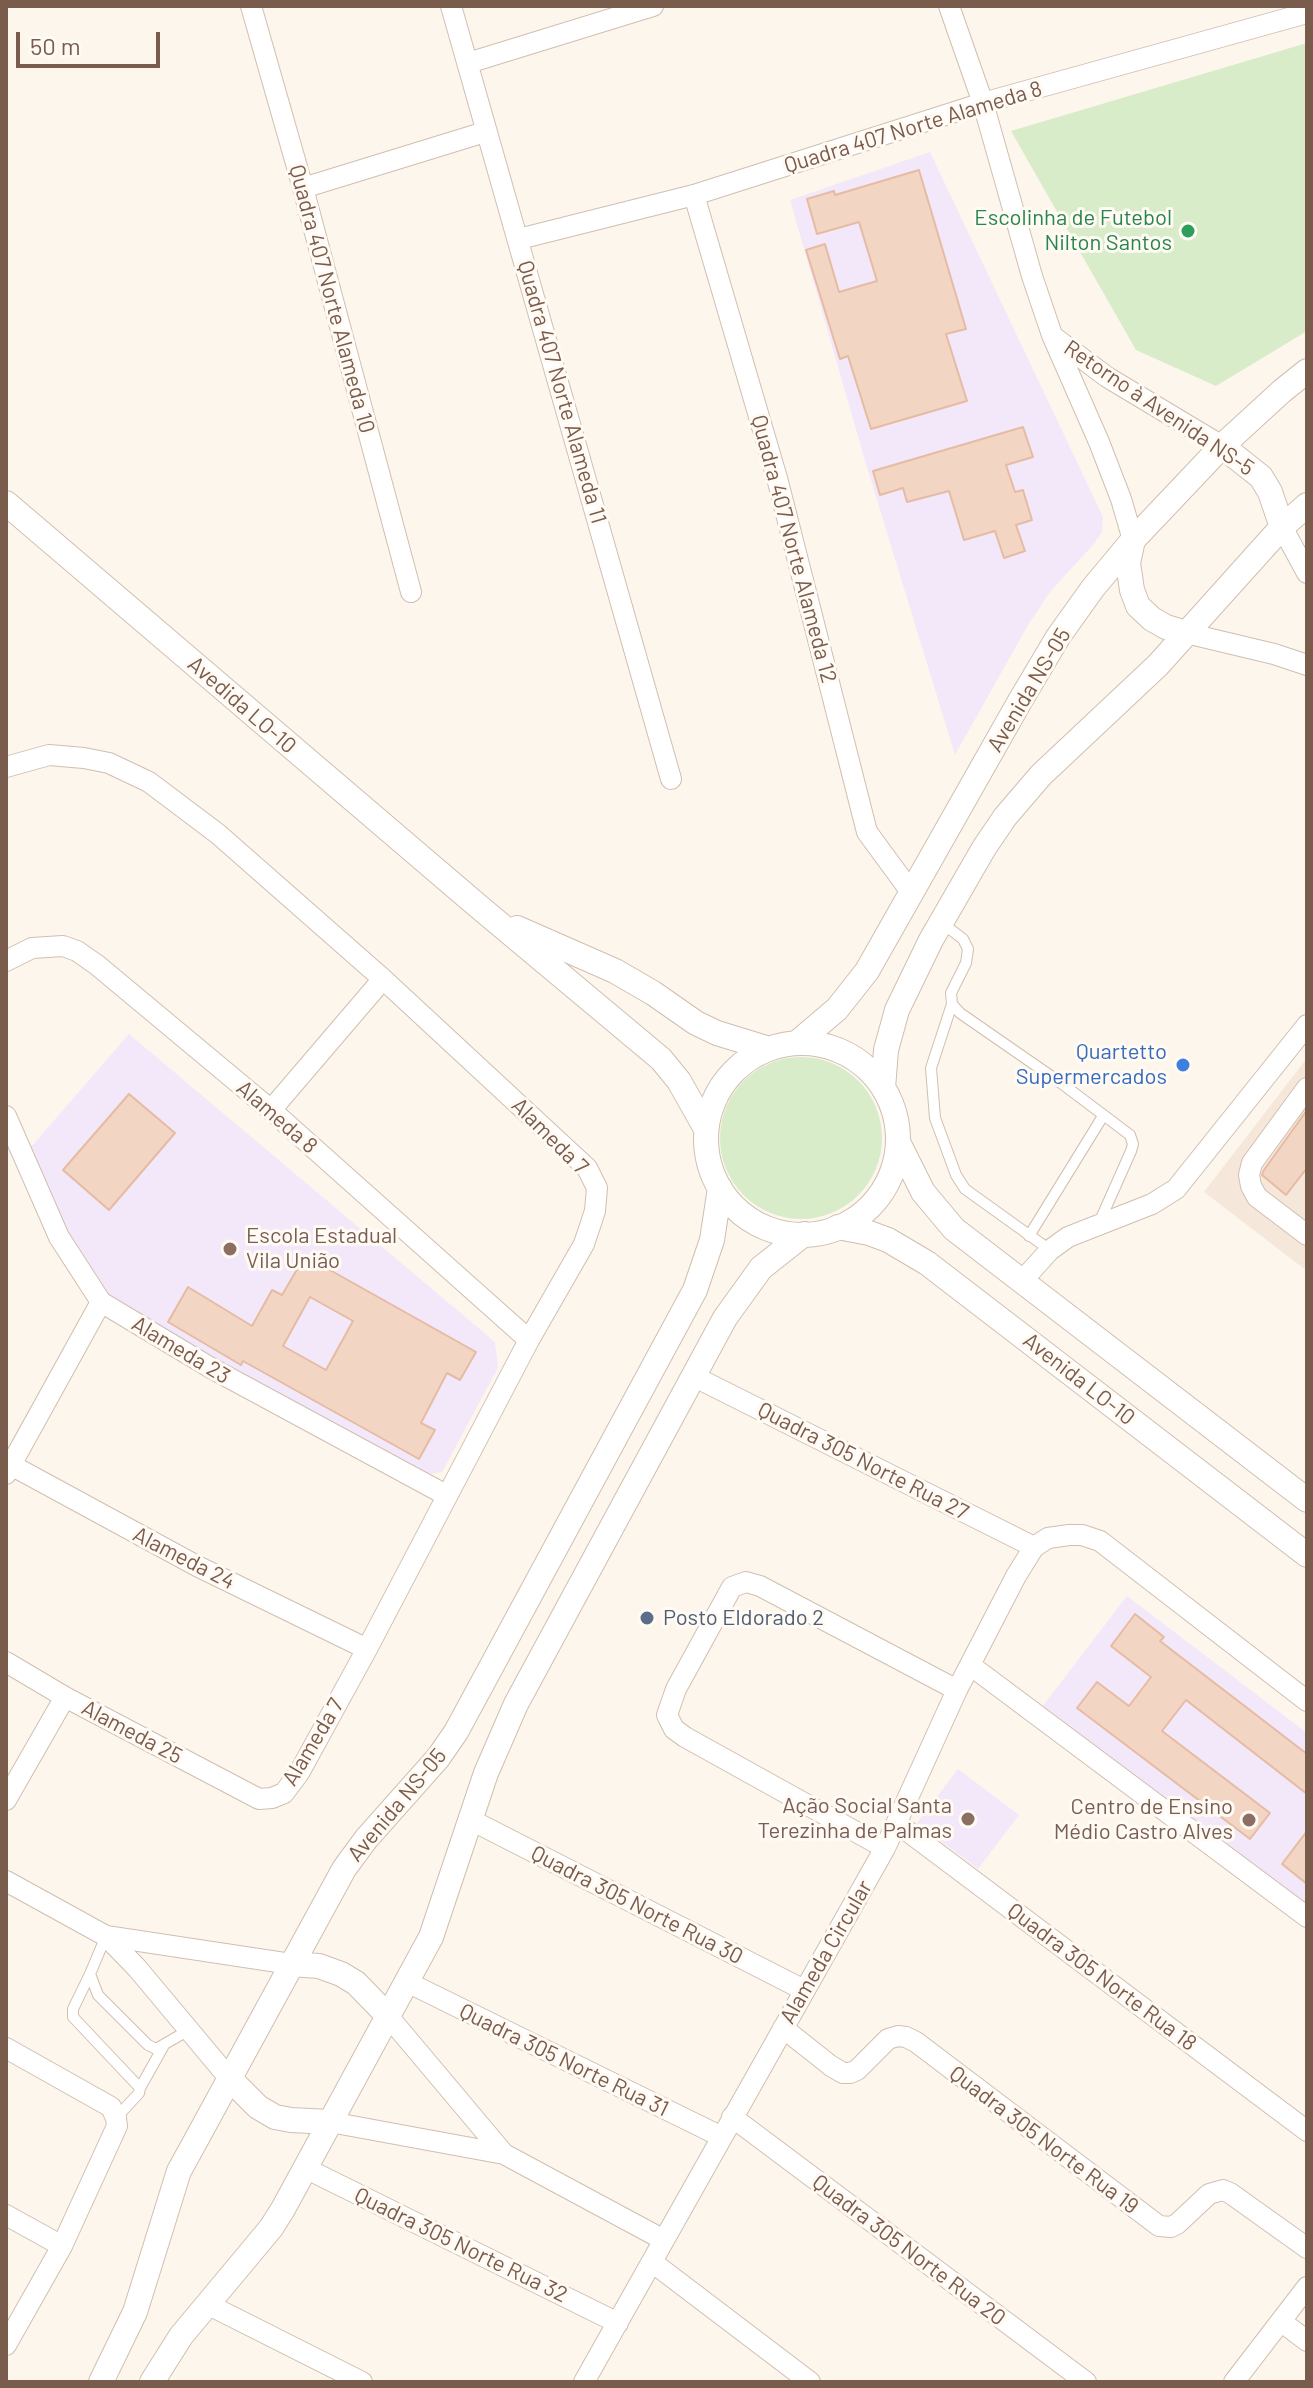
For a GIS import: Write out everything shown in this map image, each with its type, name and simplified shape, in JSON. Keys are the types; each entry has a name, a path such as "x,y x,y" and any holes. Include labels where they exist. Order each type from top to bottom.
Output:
{"street":[{"name":"Quadra 407 Norte Alameda 10","path":"251,6 411,592"},
{"name":"Quadra 407 Norte Alameda 11","path":"451,6 671,779"},
{"path":"468,63 653,6"},
{"path":"949,6 983,103 1052,335 1107,463 1133,540 1128,563 1138,606 1166,627 1307,665"},
{"name":"Quadra 407 Norte Alameda 8","path":"519,239 694,195 983,103 1307,13"},
{"path":"303,188 485,132"},
{"name":"Quadra 407 Norte Alameda 12","path":"694,195 777,478 867,832 911,892"},
{"name":"Retorno à Avenida NS-5","path":"1052,335 1107,377 1222,446 1261,477 1270,492 1282,527"},
{"name":"Avenida NS-05","path":"797,1043 825,1021 857,985 1058,637 1093,588 1133,540 1222,446 1307,371"},
{"name":"Avedida LO-10","path":"6,503 667,1065 693,1102 706,1129"},
{"name":"Avenida NS-05","path":"883,1088 886,1050 893,1020 916,971 984,848 1041,775 1158,665 1282,527 1307,505"},
{"path":"1282,527 1307,573"},
{"name":"Alameda 7","path":"6,767 49,755 84,758 109,763 149,782 218,834 383,979 587,1168 597,1188 595,1211 584,1244 529,1340 367,1649 291,1785 284,1793 259,1799"},
{"name":"Avedida LO-10","path":"478,906 518,929 615,971 696,1023 769,1049"},
{"name":"Alameda 8","path":"6,961 32,948 48,945 77,951 271,1110 529,1340"},
{"path":"271,1110 383,979"},
{"path":"1022,1281 1050,1250 1068,1237 1152,1204 1176,1189 1307,1025"},
{"name":"Avenida NS-05","path":"797,1043 815,1044 842,1052 865,1067 883,1088 894,1113 898,1142 893,1171 878,1198 856,1218 838,1227 804,1234 784,1233 761,1225 735,1207 720,1188 708,1160 706,1129 715,1098 741,1064 769,1049 797,1043"},
{"path":"1307,1088 1252,1163 1249,1175 1257,1197 1307,1235"},
{"name":"Alameda 23","path":"6,1116 59,1237 101,1302 211,1368 446,1495"},
{"name":"Avenida LO-10","path":"898,1142 915,1180 954,1229 1307,1500"},
{"name":"Avenida NS-05","path":"101,2382 137,2306 179,2171 344,1869 366,1839 432,1766 456,1732 695,1290 712,1240 720,1188"},
{"name":"Avenida LO-10","path":"838,1227 888,1240 927,1263 1307,1555"},
{"name":"Avenida NS-05","path":"152,2382 181,2336 271,2228 431,1937 486,1773 516,1704 725,1318 751,1279 804,1234"},
{"path":"8,1466 101,1302"},
{"name":"Quadra 305 Norte Rua 27","path":"693,1376 1034,1547"},
{"name":"Alameda 24","path":"8,1466 197,1566 367,1649"},
{"path":"1034,1547 1048,1538 1069,1535 1082,1535 1100,1541 1307,1701"},
{"name":"Alameda Circular","path":"584,2382 898,1824 957,1690 1034,1547"},
{"path":"885,1848 674,1729 667,1715 676,1689 732,1587 746,1582 760,1586 957,1690"},
{"name":"Alameda 25","path":"6,1662 65,1697 259,1799"},
{"path":"970,1665 1307,1917"},
{"path":"6,1800 65,1697"},
{"name":"Quadra 305 Norte Rua 30","path":"471,1820 804,1990"},
{"name":"Quadra 305 Norte Rua 18","path":"898,1824 1307,2131"},
{"path":"6,1881 106,1936 131,1961 229,2078 258,2107 275,2117 330,2122 504,2154 664,2240"},
{"path":"106,1936 319,1966 341,1974 356,1983 388,2016 504,2154"},
{"name":"Quadra 305 Norte Rua 31","path":"407,1982 722,2137"},
{"name":"Quadra 305 Norte Rua 19","path":"783,2028 843,2073 857,2070 888,2039 906,2037 1159,2226 1177,2224 1209,2194 1223,2190 1307,2248"},
{"path":"6,2048 111,2107 116,2118 115,2133 62,2246 6,2345"},
{"name":"Quadra 305 Norte Rua 20","path":"732,2117 1086,2382"},
{"name":"Quadra 305 Norte Rua 32","path":"305,2168 618,2323"},
{"path":"6,2215 62,2246"},
{"path":"652,2262 810,2382"},
{"path":"1234,2382 1307,2287"},
{"path":"207,2304 362,2382"},
{"path":"1282,2322 1307,2341"}],"lane":[{"path":"942,923 963,939 968,949 966,963 951,993 952,1004 931,1068 935,1118 956,1175 965,1189 1050,1250"},
{"path":"952,1004 960,1013 1130,1135 1133,1144 1098,1225"},
{"path":"1029,1236 1103,1116"},
{"path":"106,1936 73,2009 73,2017 140,2088"},
{"path":"90,1974 98,1995 156,2049 189,2030"},
{"path":"116,2118 139,2093 164,2046"}],"shaded area":[{"path":"930,152 1103,517 1102,532 1050,592 1028,625 955,755 790,200"},
{"name":"Escola Estadual Vila União","path":"129,1034 495,1342 498,1368 442,1472 421,1475 218,1365 106,1295 67,1233 31,1147"},
{"path":"1307,1058 1307,1271 1204,1192"},
{"name":"Centro de Ensino Médio Castro Alves","path":"1127,1596 1307,1733 1307,1908 1042,1707"},
{"name":"Ação Social Santa Terezinha de Palmas","path":"958,1769 1019,1815 978,1869 917,1823"}],"green space":[{"name":"Escolinha de Futebol Nilton Santos","path":"1307,43 1307,331 1216,386 1136,350 1011,131"},
{"path":"801,1057 832,1063 858,1081 876,1107 882,1138 876,1169 858,1195 832,1213 801,1219 770,1213 744,1195 726,1169 720,1138 726,1107 744,1081 770,1063"}],"building":[{"path":"919,170 966,329 946,334 967,401 871,429 848,356 840,359 806,250 825,244 839,292 877,281 859,222 817,234 807,199 834,191 835,195"},
{"path":"1023,427 1033,457 1006,465 1015,492 1023,490 1032,520 1016,525 1025,551 1004,558 995,531 964,540 949,491 907,502 903,488 880,495 873,471"},
{"path":"129,1094 175,1133 109,1210 63,1170"},
{"path":"1307,1110 1307,1168 1286,1195 1262,1175"},
{"path":"305,1256 476,1352 460,1380 447,1373 421,1423 435,1430 419,1459 243,1361 241,1365 168,1322 188,1287 252,1326 272,1290 282,1295","holes":["310,1297 353,1321 326,1370 283,1346"]},
{"path":"1135,1614 1164,1637 1160,1641 1307,1754 1307,1794 1186,1700 1162,1731 1270,1813 1250,1839 1077,1708 1097,1682 1129,1706 1151,1677 1111,1646"},
{"path":"1307,1831 1307,1884 1282,1864"}],"place":[{"name":"Escolinha de Futebol Nilton Santos","path":"1188,231"},
{"name":"Quartetto Supermercados","path":"1183,1065"},
{"name":"Escola Estadual Vila União","path":"230,1249"},
{"name":"Posto Eldorado 2","path":"647,1618"},
{"name":"Ação Social Santa Terezinha de Palmas","path":"968,1819"},
{"name":"Centro de Ensino Médio Castro Alves","path":"1249,1820"}]}
